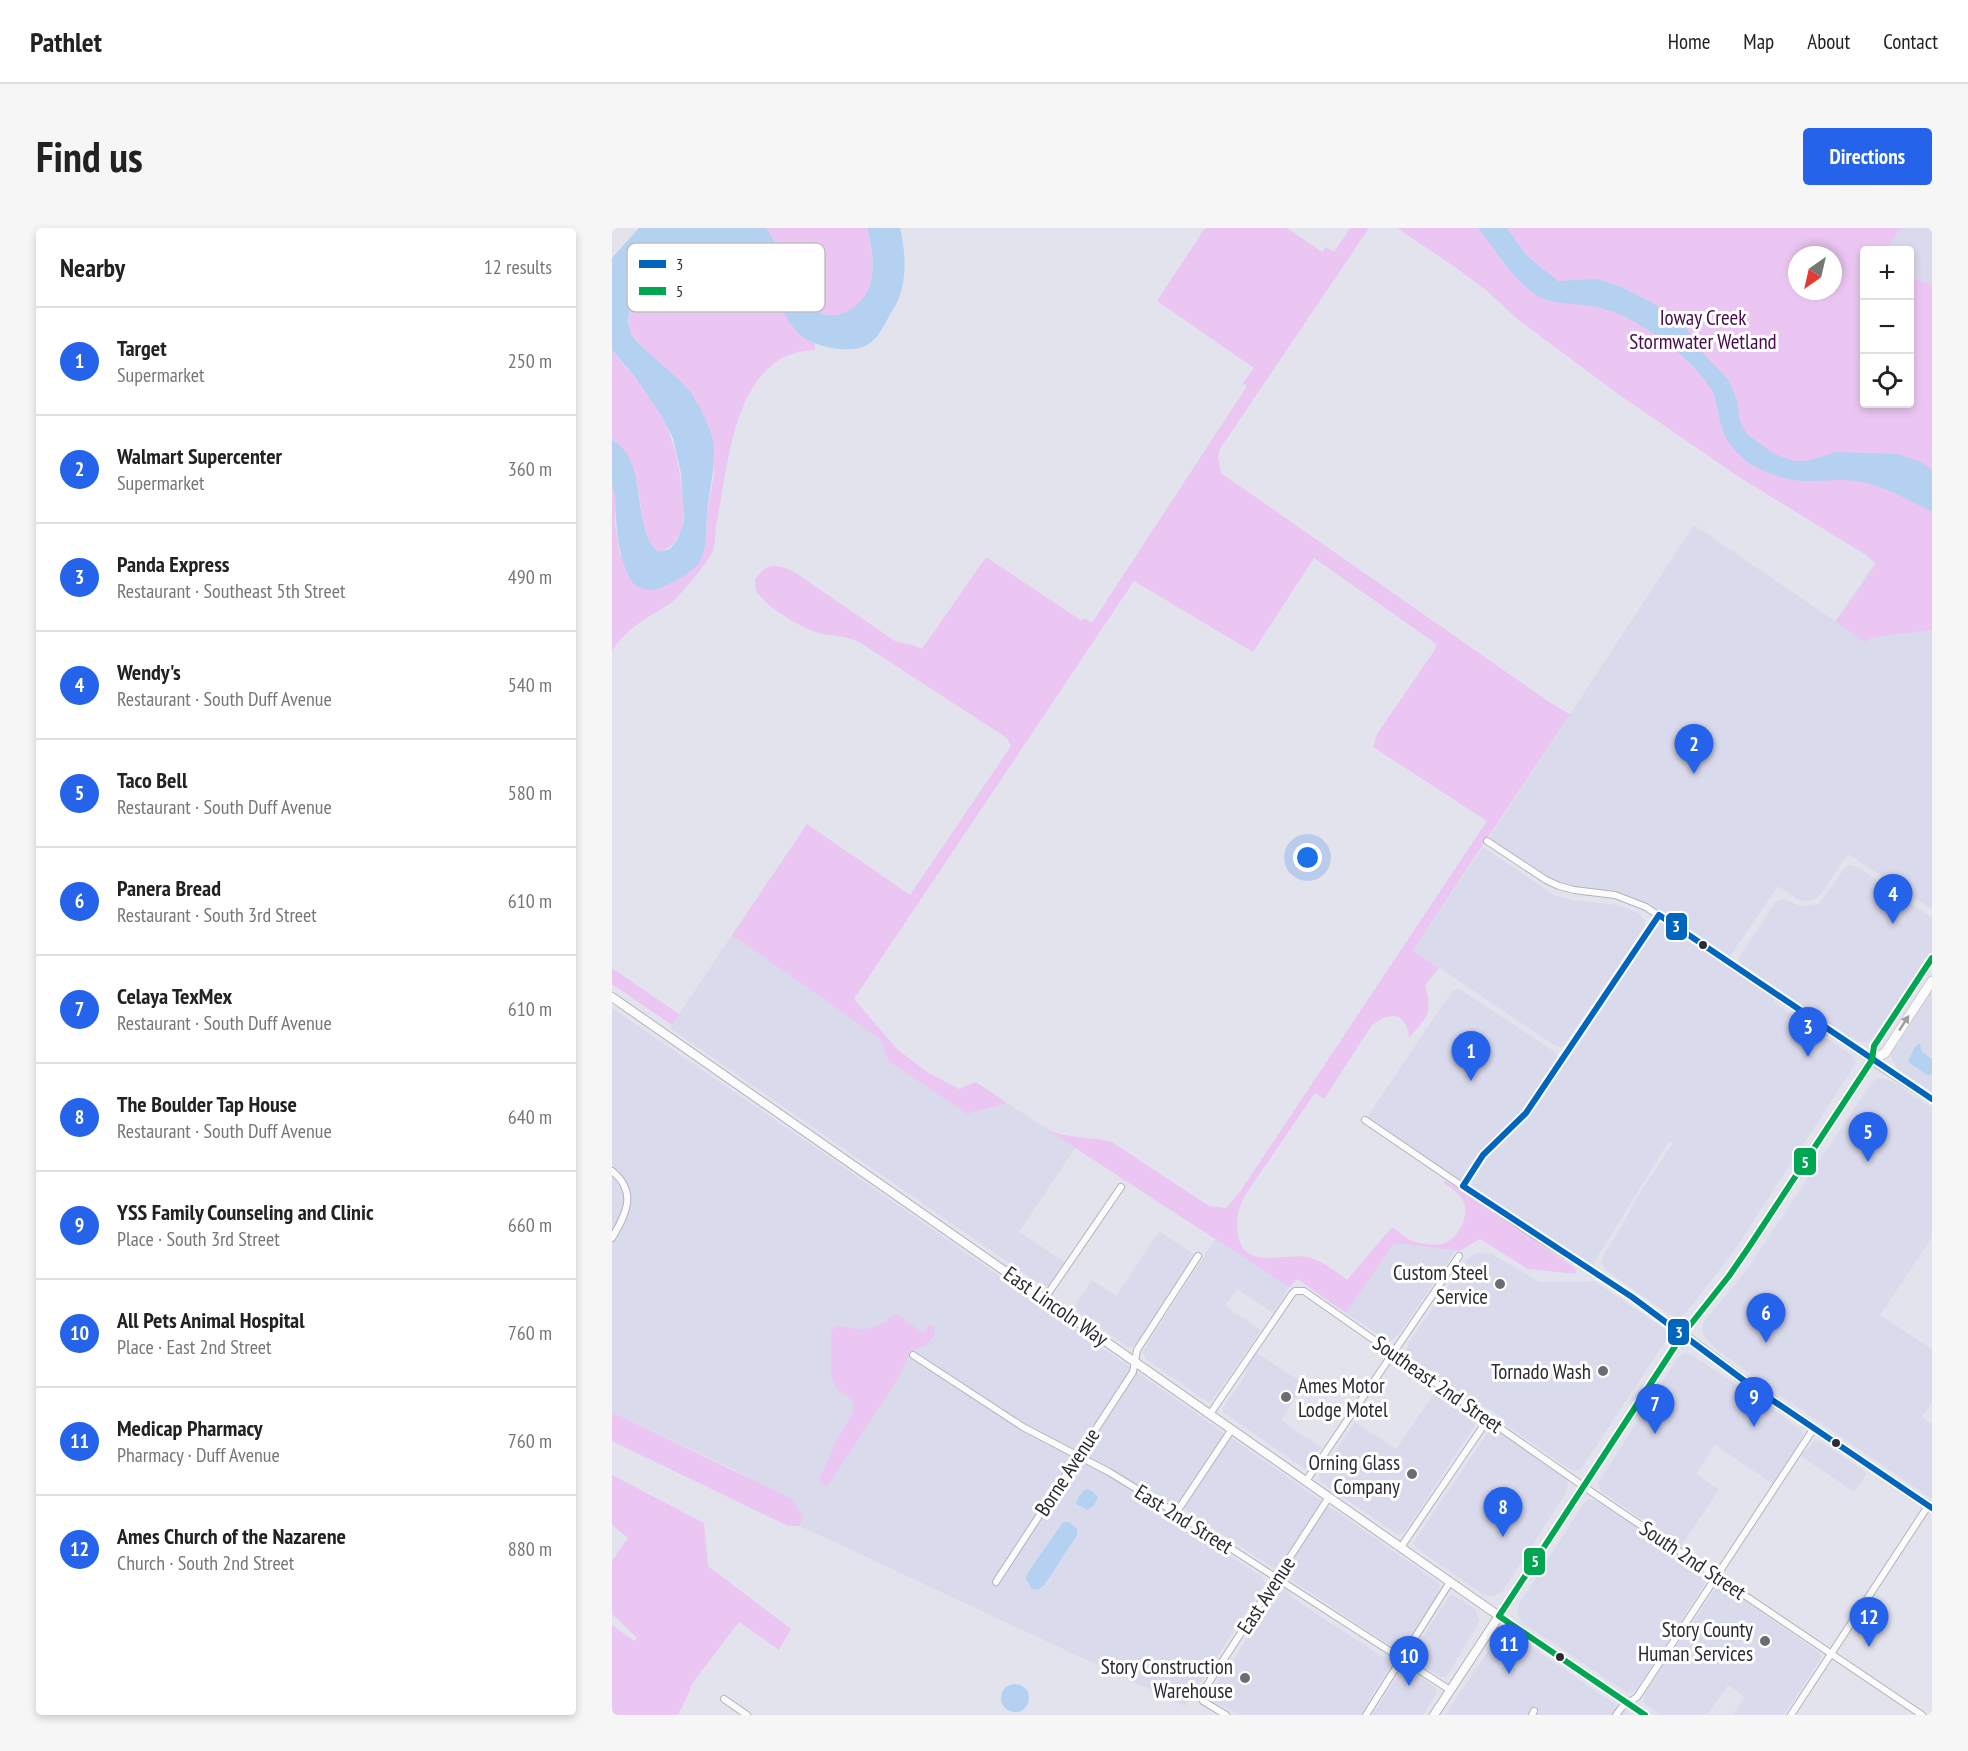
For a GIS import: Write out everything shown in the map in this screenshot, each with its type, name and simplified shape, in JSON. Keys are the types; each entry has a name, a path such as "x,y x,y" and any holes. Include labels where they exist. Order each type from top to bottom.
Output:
{"main road":[{"path":"1434,1715 1683,1334 1740,1261 1872,1059 1874,1046 1932,958"},
{"path":"1872,1059 1885,1053 1932,981"},
{"name":"East Lincoln Way","path":"612,997 1499,1616"},
{"path":"1872,1059 1932,1099"},
{"path":"1683,1334 1750,1385 1930,1507"},
{"path":"1499,1616 1645,1715"}],"street":[{"path":"1487,841 1546,880 1559,886 1615,895 1646,907 1872,1059"},
{"path":"1365,1120 1532,1233 1624,1291 1683,1334"},
{"path":"612,1171 626,1188 627,1198 627,1210 612,1238"},
{"path":"1045,1298 1121,1187"},
{"path":"1306,1481 1459,1256"},
{"name":"Borne Avenue","path":"996,1582 1133,1372 1137,1350 1198,1257"},
{"name":"Southeast 2nd Street","path":"1210,1414 1292,1294 1299,1290 1310,1294 1583,1486"},
{"name":"East 2nd Street","path":"913,1355 1020,1426 1053,1445 1078,1455 1176,1513 1450,1690"},
{"path":"1401,1547 1488,1419"},
{"path":"1616,1715 1627,1703 1637,1697 1814,1428"},
{"path":"1176,1513 1232,1429"},
{"name":"South 2nd Street","path":"1583,1486 1922,1715"},
{"name":"East Avenue","path":"1226,1715 1203,1701 1202,1694 1329,1497"},
{"path":"1791,1715 1930,1507"},
{"path":"1366,1715 1450,1582"},
{"path":"724,1699 747,1715"}],"shaded area":[{"path":"1901,228 1932,228 1932,284 1914,279 1914,246 1888,246"},
{"path":"1694,525 1835,621 1891,539 1932,565 1932,909 1848,854 1821,894 1814,900 1797,899 1778,886 1727,961 1777,995 1773,1002 1852,1055 1856,1063 1732,1254 1685,1314 1680,1317 1670,1315 1607,1271 1601,1263 1635,1200 1673,1143 1669,1141 1590,1269 1365,1120 1453,990 1458,988 1552,1050 1560,1060 1658,916 1631,900 1559,886 1487,841"},
{"path":"1483,847 1554,895 1573,900 1617,905 1641,914 1644,920 1645,926 1565,1044 1560,1047 1413,950"},
{"path":"1849,865 1859,868 1932,918 1932,952 1877,1035 1866,1042 1850,1038 1742,965 1738,959 1776,901 1784,899 1800,906 1819,904"},
{"path":"732,935 880,1039 888,1061 967,1114 1007,1103 1076,1147 1019,1232 1065,1262 1049,1286 1042,1286 670,1028"},
{"path":"1932,989 1932,1092 1896,1068 1891,1051"},
{"path":"612,1008 1439,1583 1440,1592 1400,1652 1175,1503 1165,1514 1261,1576 1265,1583 1185,1706 800,1526 803,1515 737,1471 612,1412"},
{"path":"1878,1078 1890,1080 1932,1108 1932,1237 1880,1315 1932,1349 1932,1402 1922,1417 1932,1424 1932,1499 1716,1349 1702,1331 1703,1323 1745,1272 1872,1082"},
{"path":"1159,1231 1195,1255 1137,1344 1129,1348 1073,1308 1092,1280 1116,1296"},
{"path":"1215,1239 1289,1287 1273,1313 1237,1289 1225,1306 1261,1330 1212,1401 1208,1402 1147,1360 1142,1352"},
{"path":"1394,1243 1455,1251 1400,1333 1388,1341 1346,1313"},
{"path":"1478,1252 1492,1254 1542,1282 1594,1281 1667,1332 1666,1340 1581,1469 1576,1471 1569,1469 1506,1425 1501,1417 1485,1407 1478,1406 1407,1355 1406,1350 1409,1343 1430,1312 1468,1258"},
{"path":"1685,1352 1800,1428 1803,1433 1801,1441 1773,1484 1715,1445 1696,1474 1719,1490 1681,1546 1601,1491 1598,1483 1678,1357"},
{"path":"1257,1353 1304,1384 1281,1420 1321,1448 1305,1469 1223,1412 1223,1408"},
{"path":"1437,1389 1474,1415 1476,1423 1405,1532 1398,1535 1320,1481 1318,1477 1355,1422 1396,1449"},
{"path":"1491,1431 1502,1434 1566,1479 1568,1485 1566,1493 1502,1592 1493,1596 1484,1595 1416,1548 1413,1543 1486,1435"},
{"path":"1815,1440 1867,1473 1854,1492 1801,1456"},
{"path":"1589,1499 1598,1501 1706,1575 1708,1579 1637,1689 1632,1693 1626,1692 1526,1625 1517,1612 1520,1602 1584,1503"},
{"path":"1717,1586 1726,1588 1820,1653 1818,1663 1784,1715 1732,1715 1745,1697 1728,1685 1707,1715 1660,1715 1644,1703 1644,1694"},
{"path":"1281,1589 1286,1589 1293,1598 1382,1657 1386,1655 1390,1658 1390,1666 1360,1715 1239,1715 1212,1701 1210,1694"},
{"path":"1450,1595 1454,1595 1475,1609 1480,1621 1447,1676 1441,1677 1416,1662 1411,1655"},
{"path":"1504,1634 1518,1638 1631,1715 1445,1715 1495,1641"},
{"path":"1403,1668 1436,1688 1436,1694 1423,1715 1372,1715"}],"green space":[{"path":"766,228 867,228 872,255 872,276 868,293 855,308 846,312 827,315 818,312 825,312 825,243 775,243"},
{"path":"1205,228 1287,228 1322,252 1326,247 1334,252 1350,228 1369,228 1220,449 1218,457 1221,473 1552,704 1570,714 1413,950 1439,968 1425,985 1429,1003 1425,1019 1409,1038 1405,1023 1396,1016 1379,1020 1372,1025 1324,1099 1315,1093 1245,1195 1237,1219 1238,1235 1242,1247 1249,1254 1258,1257 1302,1256 1311,1258 1347,1280 1392,1227 1409,1240 1424,1244 1441,1244 1454,1237 1464,1220 1465,1209 1461,1197 1444,1183 1445,1180 1574,1267 1577,1274 1528,1269 1480,1239 1459,1251 1394,1243 1346,1313 1297,1279 1289,1287 1046,1129 1062,1134 1112,1142 1209,1206 1226,1208 1239,1193 1487,821 1373,747 1377,734 1436,648 1435,643 1314,558 1253,652 1134,581 854,999 897,1049 927,1072 959,1089 976,1082 1007,1103 967,1114 888,1061 880,1039 732,935 807,824 910,895 1011,746 1007,738 859,642 845,637 814,632 784,616 759,595 755,588 755,579 772,566 793,571 895,641 922,649 986,557 1082,621 1084,618 1092,623 1247,386 1243,383 1254,368 1157,301"},
{"name":"Ioway Creek Stormwater Wetland","path":"1397,228 1901,228 1888,246 1860,246 1860,408 1914,408 1914,279 1932,284 1932,630 1873,637 1865,642 1835,621 1876,564 1866,555 1739,477 1618,394 1516,318 1486,290"},
{"path":"629,312 785,312 797,332 815,344 815,350 788,356 767,369 752,389 740,414 732,441 712,553 678,596 630,630 612,651 612,482 620,555 703,550 707,510 714,475 713,440 688,389 643,348 629,330"},
{"path":"612,350 648,393 665,423 676,453 682,487 682,528 672,545 658,552 647,536 634,473 615,441 612,440"},
{"path":"612,968 679,1014 672,1025 612,984"},
{"path":"896,1314 923,1333 929,1324 934,1327 935,1334 925,1345 910,1350 898,1379 827,1487 819,1481 835,1443 852,1415 854,1402 836,1388 831,1374 831,1332 836,1326 868,1329"},
{"path":"612,1412 792,1499 803,1515 800,1526 788,1526 612,1441"},
{"path":"612,1475 704,1523 708,1566 791,1629 779,1650 739,1622 691,1685 678,1715 612,1715 612,1625 634,1641 637,1638 612,1614 612,1561 628,1538 612,1525"}],"water":[{"path":"639,228 766,228 775,243 627,243 627,312 630,312 630,331 635,339 692,394 709,428 714,449 706,539 701,558 695,568 684,576 653,590 639,587 631,580 622,557 612,483 612,440 624,450 631,463 636,478 644,527 658,552 670,549 678,539 684,521 681,473 673,438 661,415 636,378 612,350 612,258"},
{"path":"867,228 900,228 904,262 902,287 899,298 883,327 870,343 854,349 822,346 804,338 791,325 783,312 818,312 835,315 859,303 869,288 872,273"},
{"path":"1478,228 1507,228 1527,256 1558,281 1598,279 1621,287 1668,312 1685,326 1701,351 1729,381 1737,400 1740,422 1747,434 1774,454 1794,461 1807,461 1836,452 1898,454 1921,462 1932,470 1932,512 1866,483 1850,480 1789,479 1754,466 1733,449 1721,425 1712,391 1698,371 1679,354 1646,329 1614,312 1591,306 1551,301 1538,296 1520,282"},
{"path":"1918,1044 1922,1052 1932,1059 1932,1073 1929,1076 1908,1062"},
{"path":"1086,1489 1098,1497 1094,1505 1087,1510 1076,1504 1079,1496"},
{"path":"1063,1522 1069,1522 1077,1529 1077,1535 1045,1584 1038,1590 1032,1589 1026,1579 1027,1574"},
{"path":"1015,1684 1025,1688 1029,1698 1025,1708 1015,1712 1005,1708 1001,1698 1005,1688"}],"transit line":[{"name":"3","path":"1932,1099 1659,915 1526,1113 1483,1155 1463,1186 1632,1297 1750,1385 1932,1508"},
{"name":"5","path":"1645,1715 1499,1616 1683,1334 1749,1247 1872,1060 1874,1046 1932,958"}],"place":[{"name":"Walmart Supercenter","path":"1694,774"},
{"name":"Wendy's","path":"1893,924"},
{"name":"Panda Express","path":"1808,1057"},
{"name":"Target","path":"1471,1081"},
{"name":"Taco Bell","path":"1868,1162"},
{"name":"Custom Steel Service","path":"1500,1284"},
{"name":"Panera Bread","path":"1766,1343"},
{"name":"Tornado Wash","path":"1603,1371"},
{"name":"Ames Motor Lodge Motel","path":"1286,1397"},
{"name":"YSS Family Counseling and Clinic","path":"1754,1427"},
{"name":"Celaya TexMex","path":"1655,1434"},
{"name":"Orning Glass Company","path":"1412,1474"},
{"name":"The Boulder Tap House","path":"1503,1537"},
{"name":"Story County Human Services","path":"1765,1641"},
{"name":"Ames Church of the Nazarene","path":"1869,1647"},
{"name":"Medicap Pharmacy","path":"1509,1674"},
{"name":"Story Construction Warehouse","path":"1245,1678"},
{"name":"All Pets Animal Hospital","path":"1409,1686"}]}
